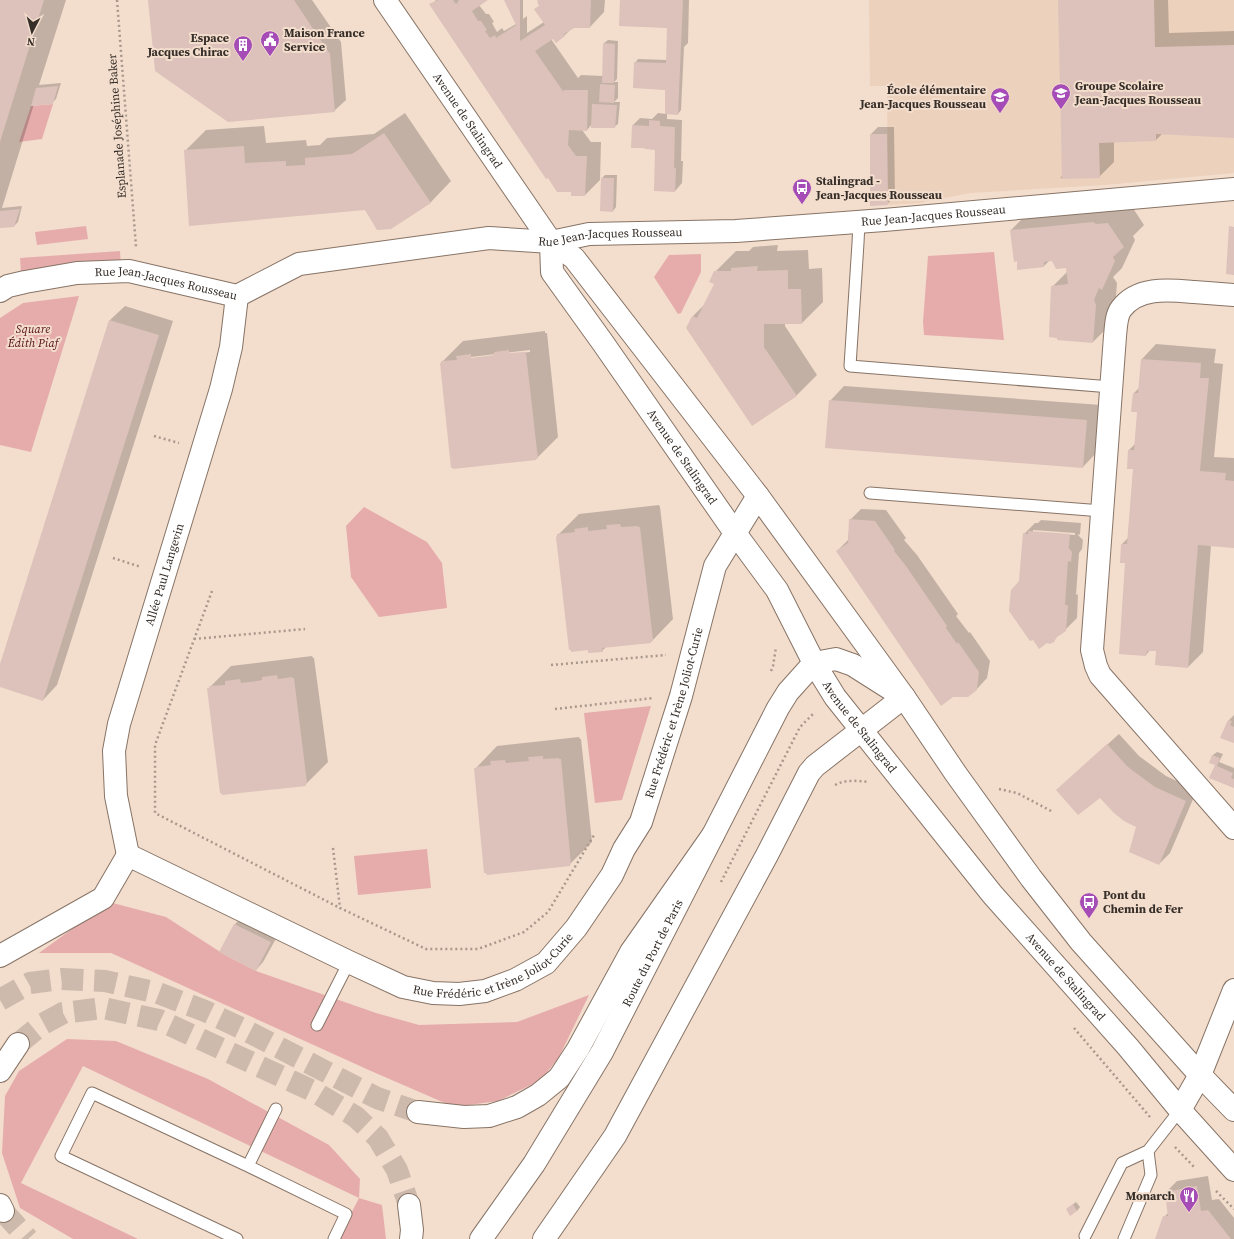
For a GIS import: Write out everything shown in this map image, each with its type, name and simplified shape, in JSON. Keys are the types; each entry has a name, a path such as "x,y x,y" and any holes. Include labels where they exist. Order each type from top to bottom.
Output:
{"main road":[{"name":"Avenue de Stalingrad","path":"385,0 551,242 574,258 758,496 904,697 956,774 1031,878 1081,942 1200,1075 1234,1110"},
{"name":"Rue Jean-Jacques Rousseau","path":"0,291 8,286 25,282 77,273 130,271 237,296 299,264 489,238 551,242 589,234 736,231 859,222 1234,189"},
{"name":"Avenue de Stalingrad","path":"551,242 552,272 735,533 777,590 814,662 835,697 992,894 1128,1047 1180,1110 1234,1170"},
{"path":"1234,295 1162,290 1137,296 1121,309 1116,324 1092,650 1100,675 1234,828"},
{"name":"Allée Paul Langevin","path":"128,855 116,796 114,751 119,724 221,389 232,347 237,296"},
{"name":"Rue Frédéric et Irène Joliot-Curie","path":"128,855 403,987 433,993 460,994 485,991 516,980 546,963 580,922 612,875 624,849 640,822 681,696 715,566 758,496"},
{"path":"544,1239 615,1136 767,855 809,773 815,766 904,697 853,665 836,659 814,662"},
{"name":"Route du Port de Paris","path":"481,1239 534,1164 602,1052 778,708 788,692 814,662"},
{"path":"418,1112 464,1117 489,1116 517,1107 538,1096 559,1078 578,1049 631,952 713,835"},
{"path":"0,956 103,898 128,855"},
{"path":"1180,1110 1200,1075 1234,990"},
{"path":"0,1071 18,1044"},
{"path":"409,1205 412,1230 411,1239"}],"lane":[{"path":"859,222 850,366 1111,387"},
{"path":"870,493 1102,511"},
{"path":"317,1025 349,962"},
{"path":"237,1239 61,1156 92,1093 346,1214 334,1239"},
{"path":"248,1166 276,1109"},
{"path":"1085,1236 1122,1163 1148,1151 1180,1110"},
{"path":"1124,1239 1151,1175 1148,1151"}],"path":[{"name":"Esplanade Joséphine Baker","path":"117,0 136,251"},
{"path":"212,591 155,745 155,813 340,908 426,949 478,949 524,932 548,912 594,835"},
{"path":"194,639 305,629"},
{"path":"551,666 692,652"},
{"path":"555,709 681,696"},
{"path":"997,789 1017,793 1053,812"},
{"path":"333,848 340,908"}],"shaded area":[{"name":"Groupe Scolaire Jean-Jacques Rousseau","path":"869,0 1234,0 1234,173 1105,185 970,193 919,203 888,205 887,86 870,86"}],"green space":[{"path":"53,104 42,139 19,142 31,106"},
{"path":"86,226 88,239 37,245 35,232"},
{"path":"120,251 121,266 21,272 20,258"},
{"path":"994,252 1004,340 924,335 923,322 928,256"},
{"path":"701,254 701,272 681,313 678,314 654,277 669,255"},
{"name":"Square Édith Piaf","path":"79,296 31,452 0,445 0,318 23,303"},
{"path":"364,507 427,542 442,563 447,608 379,617 351,577 346,526"},
{"path":"651,706 622,800 595,803 584,713"},
{"path":"427,849 431,888 358,895 354,856"},
{"path":"109,902 166,917 225,955 256,971 376,1013 419,1025 517,1022 589,995 559,1057 541,1080 498,1101 454,1107 111,953 39,953"},
{"path":"67,1039 116,1041 208,1079 329,1145 360,1179 359,1198 83,1066 21,1183 138,1239 73,1239 20,1208 2,1153 5,1096 19,1071"},
{"path":"359,1198 382,1205 386,1239 338,1239"}],"building":[{"path":"0,0 44,0 0,142"},
{"name":"Espace Jacques Chirac","path":"148,0 294,0 330,54 335,112 228,122 155,71"},
{"path":"438,0 453,0 456,4 459,1 458,0 488,0 472,11 478,21 481,21 487,30 485,31 490,38 495,35 496,38 516,25 504,0 520,0 520,41 545,25 534,9 539,6 538,0 591,0 590,28 574,28 564,34 565,36 556,43 553,39 535,51 563,91 588,90 587,131 569,130 568,145 576,156 587,156 585,196 571,196 571,192 557,192 548,178 546,179 429,4"},
{"path":"620,0 683,0 678,115 665,114 665,90 633,88 634,62 666,63 667,28 619,26"},
{"path":"1058,0 1154,0 1155,47 1234,45 1234,138 1156,134 1156,141 1099,143 1100,178 1061,179"},
{"path":"603,43 615,44 614,83 602,83"},
{"path":"600,84 615,85 614,103 599,102"},
{"path":"58,86 53,104 31,106 36,88"},
{"path":"592,104 617,105 615,128 591,128"},
{"path":"649,120 660,121 660,126 675,127 675,192 654,191 655,150 631,148 632,125 649,126"},
{"path":"384,133 431,203 391,229 377,230 365,210 189,226 184,150 244,146 245,163 286,161 286,166 305,165 305,158 352,154"},
{"path":"870,134 887,134 888,205 870,206"},
{"path":"601,178 614,178 613,212 600,211"},
{"path":"20,209 14,227 0,228 0,211"},
{"path":"1093,222 1096,224 1108,223 1124,247 1113,257 1115,261 1102,290 1099,288 1094,300 1096,305 1093,343 1057,340 1057,338 1049,337 1051,286 1068,284 1066,268 1056,269 1052,261 1044,262 1044,267 1017,270 1017,261 1014,262 1010,230"},
{"path":"1229,226 1234,227 1234,275 1226,274"},
{"path":"758,266 757,271 788,270 788,289 801,289 802,324 764,324 764,347 797,396 752,426 686,328 692,316 697,318 714,284 709,282 714,271 731,271 731,268"},
{"path":"109,320 159,335 43,701 0,687 0,664"},
{"path":"509,350 509,353 526,353 538,459 536,458 536,460 453,469 451,468 440,363 441,361 457,360 456,356 471,354 471,358 494,355 494,352"},
{"path":"1141,359 1201,363 1200,378 1209,378 1200,471 1226,473 1225,480 1234,481 1234,548 1198,545 1188,668 1155,665 1156,651 1147,651 1146,656 1119,654 1125,563 1120,563 1121,544 1127,544 1133,469 1127,469 1128,450 1134,450 1137,412 1131,412 1133,393 1138,393"},
{"path":"829,400 1087,420 1083,468 825,448"},
{"path":"849,519 875,521 895,550 894,551 947,626 946,628 957,644 958,642 979,672 977,690 968,697 953,697 941,706 836,551 848,543"},
{"path":"620,524 621,527 640,527 653,640 651,643 602,648 603,652 588,653 588,650 571,652 571,650 569,650 556,537 557,534 575,532 574,529 588,527 588,531 607,529 606,525"},
{"path":"1028,531 1070,534 1068,547 1072,552 1071,562 1068,561 1065,605 1068,605 1066,631 1057,637 1054,642 1050,644 1047,643 1039,649 1033,640 1030,641 1009,611 1011,590 1019,581 1023,533 1028,534"},
{"path":"277,675 278,679 294,678 307,783 306,786 222,795 220,793 207,688 210,688 209,686 225,685 225,681 240,679 241,683 262,680 262,677"},
{"path":"1228,720 1232,721 1230,725 1234,727 1234,743 1220,738"},
{"path":"1107,744 1128,767 1155,787 1186,801 1159,865 1129,852 1136,827 1124,821 1114,813 1100,798 1078,815 1056,790"},
{"path":"1212,755 1220,758 1217,766 1233,773 1231,778 1234,779 1234,788 1209,778 1215,765 1209,763"},
{"path":"543,756 543,759 561,759 571,864 570,866 487,875 484,873 474,768 491,765 490,761 505,760 506,763 529,761 528,757"},
{"path":"234,924 271,942 256,971 219,952"},
{"name":"Monarch","path":"1197,1186 1201,1211 1208,1210 1231,1239 1155,1239 1163,1216 1168,1216 1165,1192"},
{"path":"1073,1204 1077,1211 1070,1216 1066,1209"}],"tunnel":[{"path":"0,1000 30,983 62,979 105,981 158,993 205,1011 245,1030 377,1098 418,1112"},
{"path":"18,1044 41,1025 63,1013 103,1008 159,1020 313,1091 356,1117 378,1138 397,1170 409,1205"},
{"path":"3,1211 28,1239"}],"place":[{"name":"Maison France Service","path":"270,57"},
{"name":"Espace Jacques Chirac","path":"243,62"},
{"name":"Groupe Scolaire Jean-Jacques Rousseau","path":"1061,110"},
{"name":"École élémentaire Jean-Jacques Rousseau","path":"1000,114"},
{"name":"Stalingrad - Jean-Jacques Rousseau","path":"802,205"},
{"name":"Pont du Chemin de Fer","path":"1089,919"},
{"name":"Monarch","path":"1189,1213"}]}
